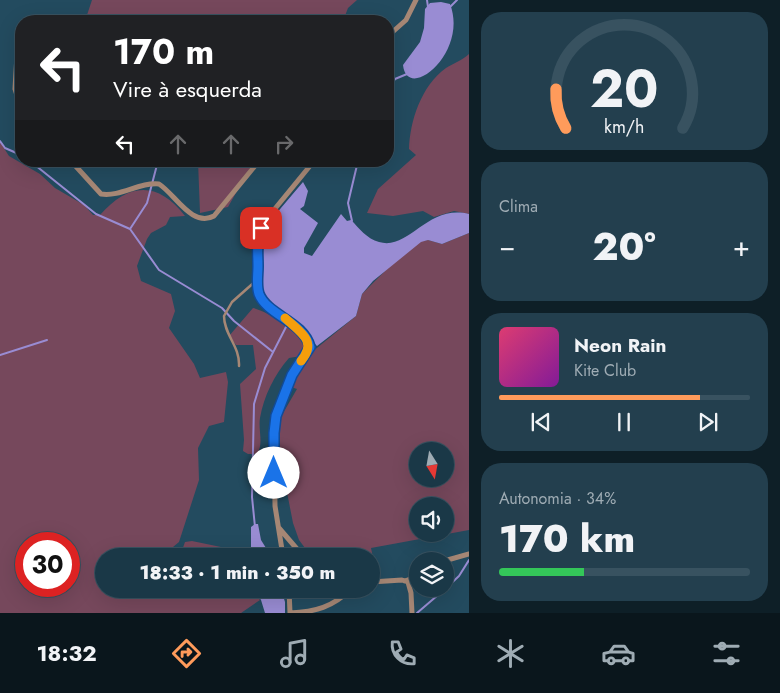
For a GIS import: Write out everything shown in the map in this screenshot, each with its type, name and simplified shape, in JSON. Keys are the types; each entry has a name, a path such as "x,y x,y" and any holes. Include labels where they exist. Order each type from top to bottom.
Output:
{"street":[{"path":"394,31 406,20 416,0"},
{"path":"77,167 101,194 115,194 147,184 159,184 184,208 204,219 214,216 254,167"},
{"path":"282,548 274,486 274,426 289,381 310,347 300,332 262,300 259,294 257,237 261,228 309,167"},
{"path":"278,526 296,548"},
{"path":"454,558 469,554"},
{"path":"380,582 409,579"},
{"path":"405,581 410,585 412,613"},
{"path":"289,598 290,613 308,612 329,606 339,598"}],"lane":[{"path":"239,366 238,350 226,328 224,316 232,302 258,279"}],"shaded area":[{"path":"92,0 357,0 348,8 345,15 87,15"},
{"path":"441,2 450,4 454,22 451,40 445,55 425,75 415,78 407,75 403,65 420,42 424,28 425,9 430,3"},
{"path":"469,54 469,214 454,211 434,217 423,211 393,216 367,213 378,189 416,155 409,149 412,127 419,105 430,84 446,68"},
{"path":"0,142 9,156 15,159 15,167 28,167 40,174 55,188 84,205 93,215 100,215 122,196 143,190 164,196 175,205 185,216 170,217 166,225 151,233 137,266 141,281 171,294 175,311 169,328 194,364 200,378 226,372 228,382 224,422 209,426 198,448 199,480 179,542 173,548 95,548 95,598 258,598 260,600 241,613 0,613"},
{"path":"198,167 251,167 228,207 200,213"},
{"path":"303,182 308,191 304,206 300,209 318,223 304,248 304,253 312,256 341,214 347,221 351,220 367,236 379,242 390,243 400,240 441,215 454,213 469,214 469,233 442,244 428,240 421,242 373,281 362,294 356,316 317,346 281,310 267,301 261,285 260,242 264,228"},
{"path":"469,233 469,530 454,533 454,497 409,497 409,541 371,548 305,548 299,540 293,523 277,441 279,420 297,389 288,386 301,361 356,316 362,294 389,267 421,241 428,240 442,244"},
{"path":"253,308 267,313 284,324 298,336 305,349 301,356 289,358 274,379 267,394 260,418 259,450 257,454 248,454 243,451 240,384 256,369 253,345 236,345 229,336"},
{"path":"258,524 261,540 266,548 251,548 251,527"},
{"path":"192,541 223,548 183,548 185,542"},
{"path":"260,598 284,598 285,613 265,613"}],"waterway":[{"path":"427,0 428,7"},
{"path":"449,8 457,0"},
{"path":"394,81 407,74"},
{"path":"0,141 5,148 15,152"},
{"path":"37,167 96,214 130,229 159,270 222,308 234,321 273,352"},
{"path":"130,229 147,203 156,167"},
{"path":"352,221 348,203 357,167"},
{"path":"255,527 252,497 254,404 265,368 287,325"},
{"path":"0,355 47,340"},
{"path":"454,581 469,560"},
{"path":"417,613 436,597"}],"slow traffic":[{"path":"285,318 300,332 309,344 309,351 301,361"}],"route":[{"path":"261,228 257,237 259,294 267,306 280,314 300,332 310,347 292,375 281,399 276,416 274,426 274,473"}]}
